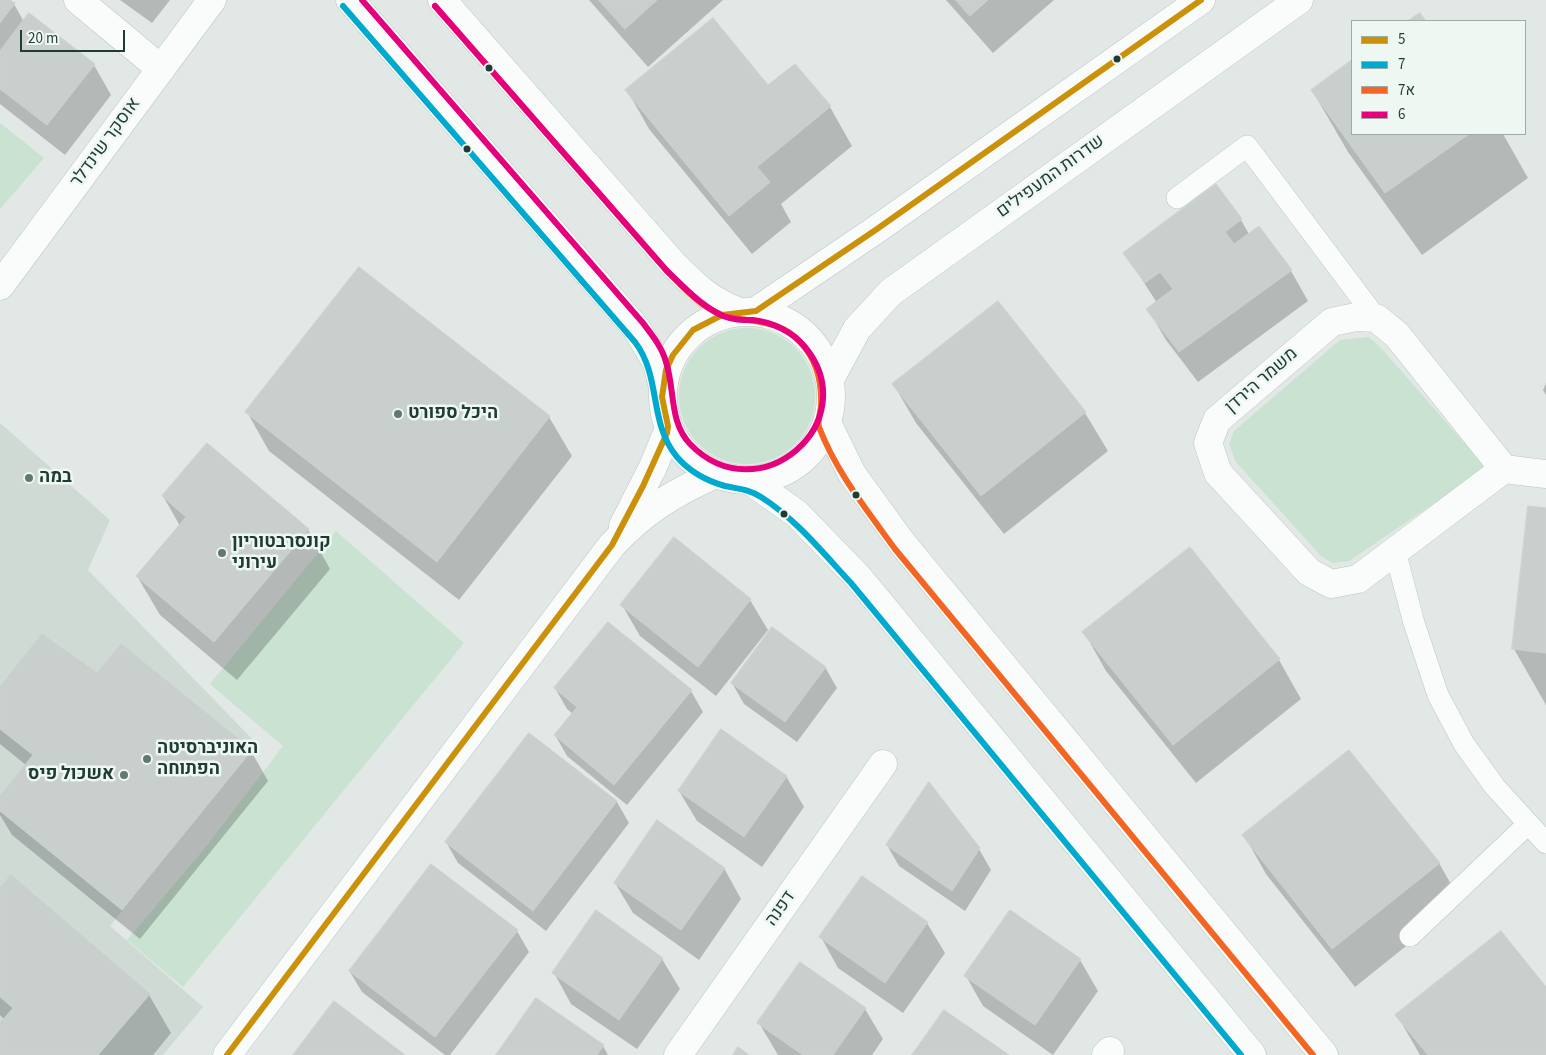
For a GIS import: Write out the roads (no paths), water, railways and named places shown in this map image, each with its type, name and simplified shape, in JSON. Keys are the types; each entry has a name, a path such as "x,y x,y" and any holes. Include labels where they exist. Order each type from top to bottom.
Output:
{"street":[{"path":"78,0 161,69"},
{"name":"אוסקר שינדלר","path":"0,286 212,0"},
{"path":"350,0 636,328 657,363 668,428 683,452 698,465 716,474 749,480 778,474 803,459 817,442 827,423 831,409 830,379 826,365 815,345 798,328 778,317 747,312 716,302 702,292 674,265 442,0"},
{"path":"662,387 665,374 675,351 691,331 713,318 747,312 877,229 1201,0"},
{"name":"שדרות המעפילים","path":"830,379 856,329 891,292 1299,0"},
{"name":"משמר הירדן","path":"1376,318 1356,318 1332,322 1218,420 1208,443 1218,473 1309,572 1331,584 1358,579 1504,469"},
{"path":"1376,318 1396,335 1504,469 1546,474"},
{"path":"827,423 852,474 902,544 1324,1055"},
{"path":"612,545 653,467 668,428"},
{"path":"227,1055 612,545 633,523 656,505 678,491 716,474"},
{"path":"749,480 797,514 858,577 1252,1055"},
{"name":"דפנה","path":"678,1055 883,764"}],"lane":[{"path":"1177,198 1247,146 1376,318"},
{"path":"1395,551 1414,623 1438,695 1464,744 1495,787 1546,844"},
{"path":"1410,936 1528,824"}],"place":[{"name":"היכל ספורט","path":"398,414"},
{"name":"במה","path":"29,478"},
{"name":"קונסרבטוריון עירוני","path":"222,553"},
{"name":"האוניברסיטה הפתוחה","path":"147,759"},
{"name":"אשכול פיס","path":"124,775"}]}
